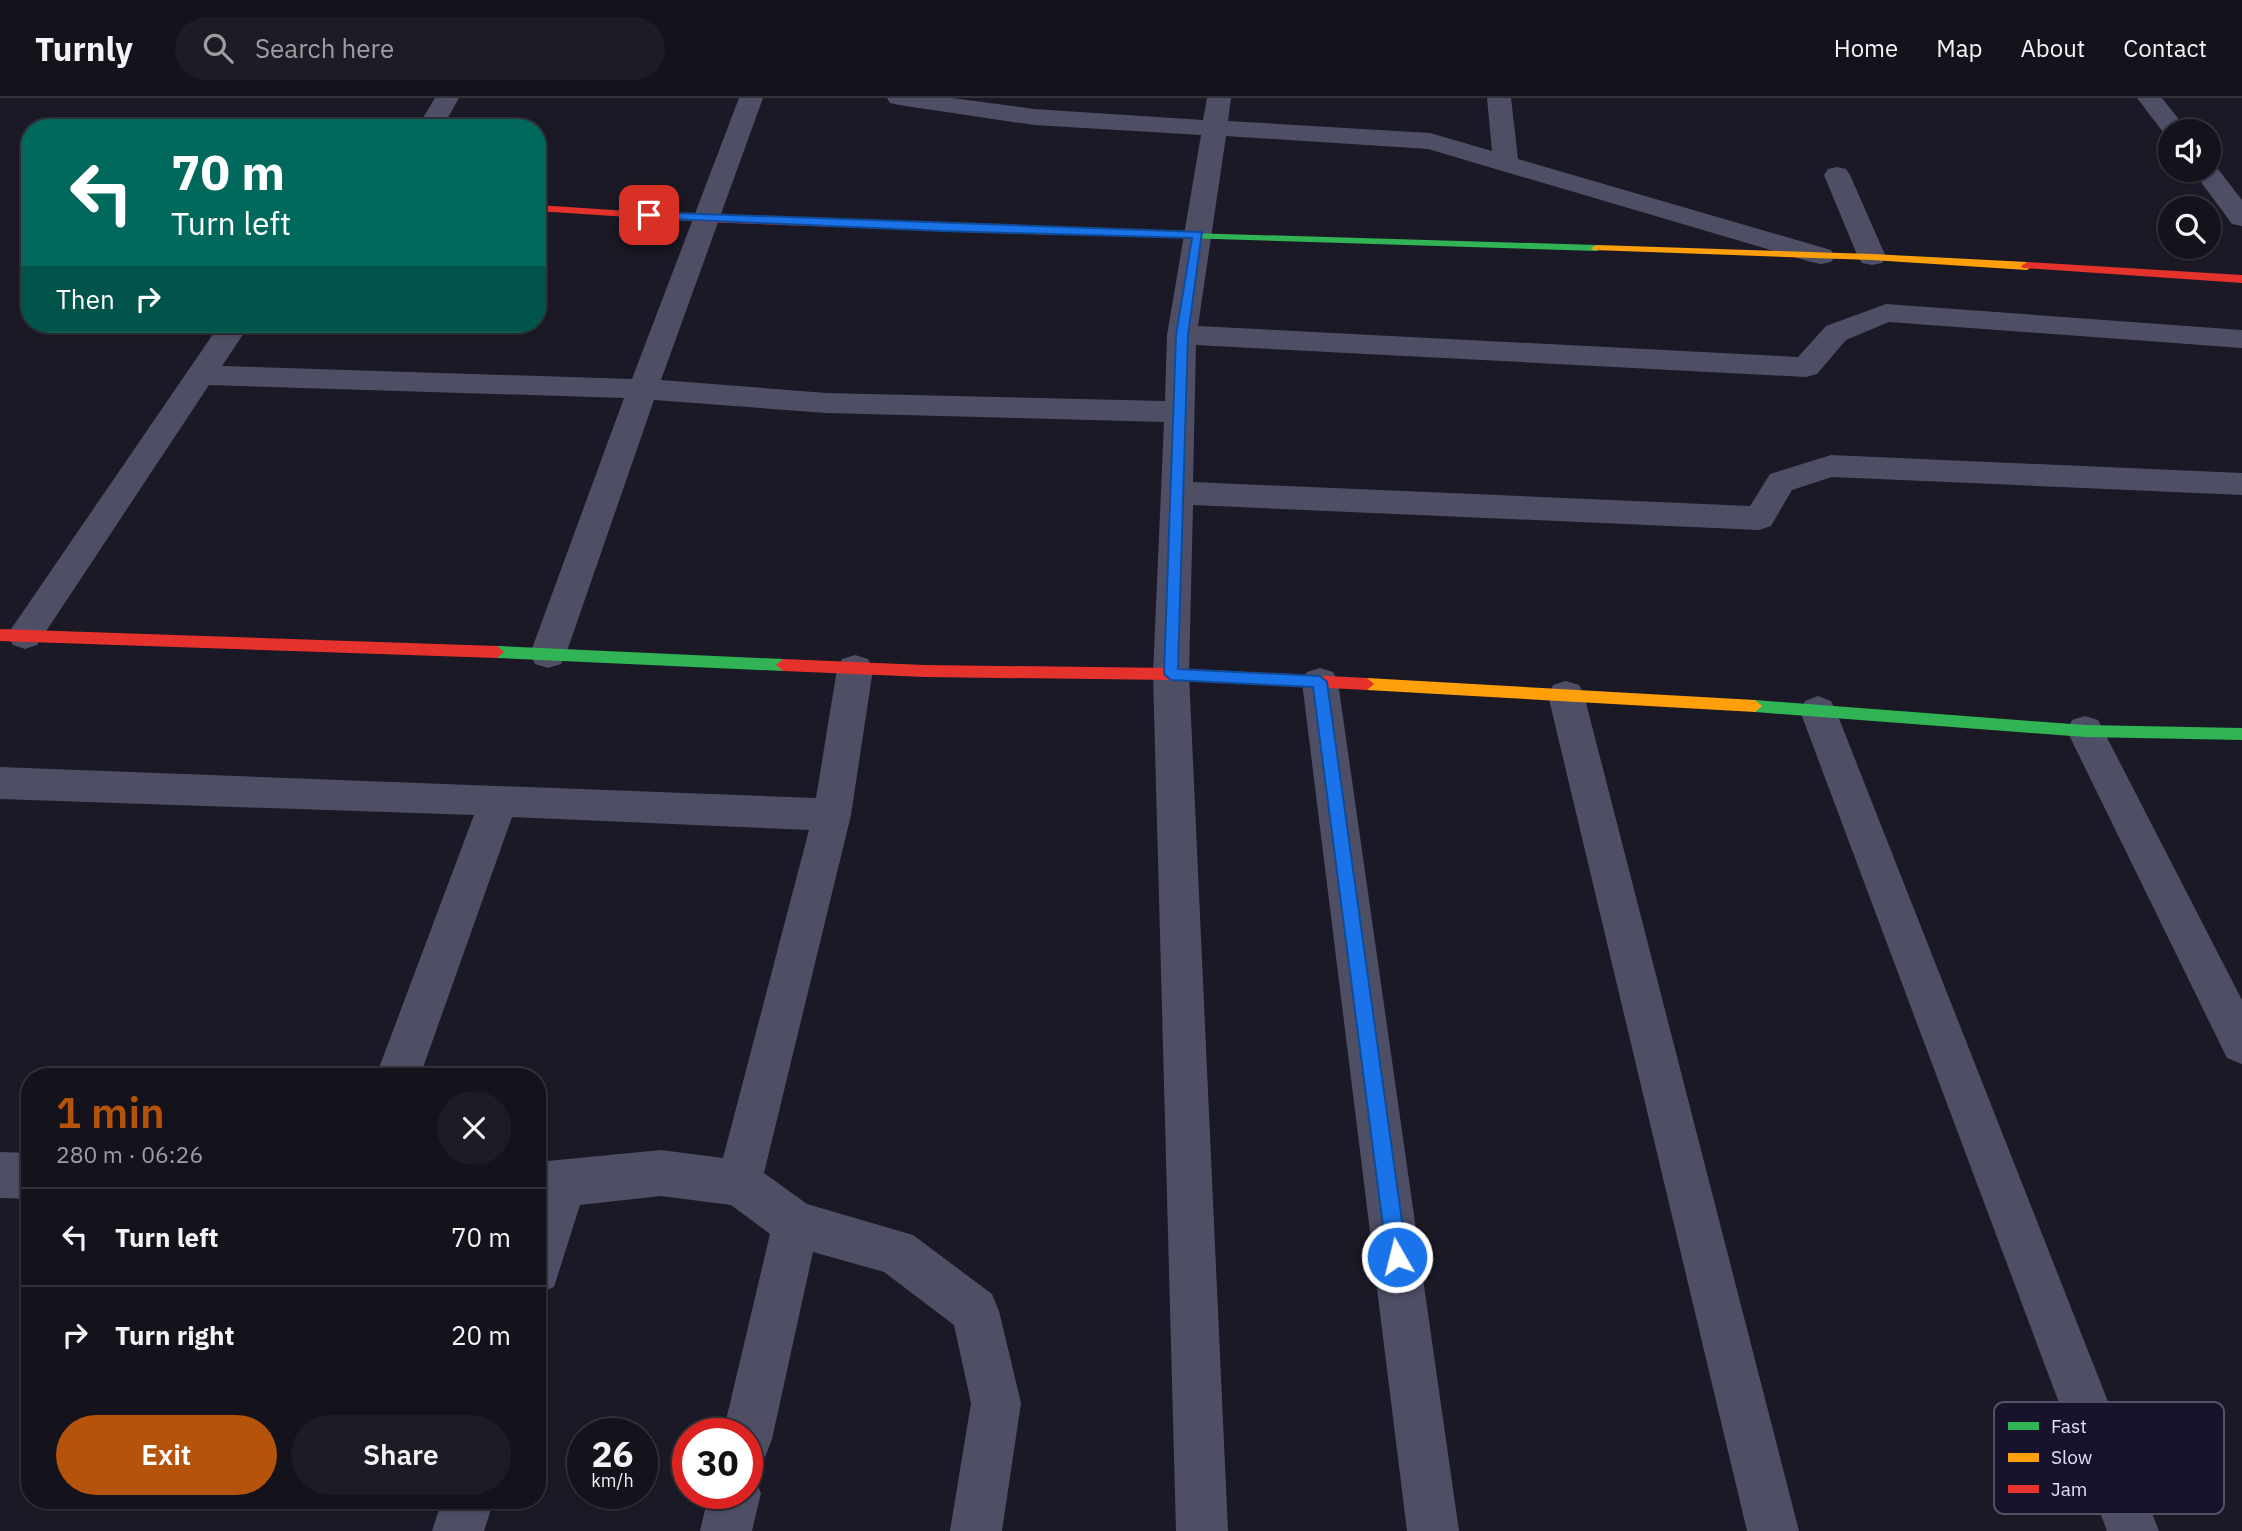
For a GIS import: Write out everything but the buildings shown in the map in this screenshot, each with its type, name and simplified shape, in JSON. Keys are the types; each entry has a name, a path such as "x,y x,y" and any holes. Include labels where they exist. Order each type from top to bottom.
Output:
{"street":[{"path":"434,119 447,98"},
{"path":"548,654 704,219 751,98"},
{"path":"899,98 1034,117 1217,112 1430,141 1822,256"},
{"path":"1499,98 1506,163"},
{"path":"2149,98 2166,119"},
{"path":"1202,1531 1171,674 1182,335 1217,112"},
{"path":"1836,175 1872,257"},
{"path":"2214,182 2242,218"},
{"path":"546,209 704,219 1872,257 2242,279"},
{"path":"1182,335 1806,367 1836,333 1886,313 2242,339"},
{"path":"12,635 203,375 229,333"},
{"path":"203,375 643,389 826,403 1180,412"},
{"path":"1177,493 1759,518 1781,482 1831,466 2242,484"},
{"path":"12,635 548,654 855,669 1171,674 1566,695 2085,731 2242,734"},
{"path":"739,1183 832,815 855,669"},
{"path":"1320,682 1433,1531"},
{"path":"1566,695 1773,1531"},
{"path":"1818,711 2083,1402"},
{"path":"2085,731 2242,1044"},
{"path":"0,783 499,800 832,815"},
{"path":"401,1068 499,800"},
{"path":"546,1210 550,1184 661,1173 739,1183 796,1224 896,1252 975,1311 996,1404 976,1531"},
{"path":"0,1175 21,1176"},
{"path":"752,1418 796,1224"},
{"path":"458,1531 465,1509"},
{"path":"726,1531 731,1509"},
{"path":"2126,1514 2133,1531"}],"traffic: fast":[{"path":"1056,232 1597,248"},
{"path":"497,652 783,665"},
{"path":"1755,706 2085,731 2242,734"}],"traffic: slow":[{"path":"1597,248 1872,257 2027,266"},
{"path":"1367,684 1755,706"}],"traffic: jam":[{"path":"546,209 704,219 1056,232"},
{"path":"2027,266 2242,279"},
{"path":"0,635 497,652"},
{"path":"783,665 925,671 1171,674 1367,684"}],"route":[{"path":"649,215 942,228 1198,235 1182,335 1171,674 1320,682 1397,1257"}]}
